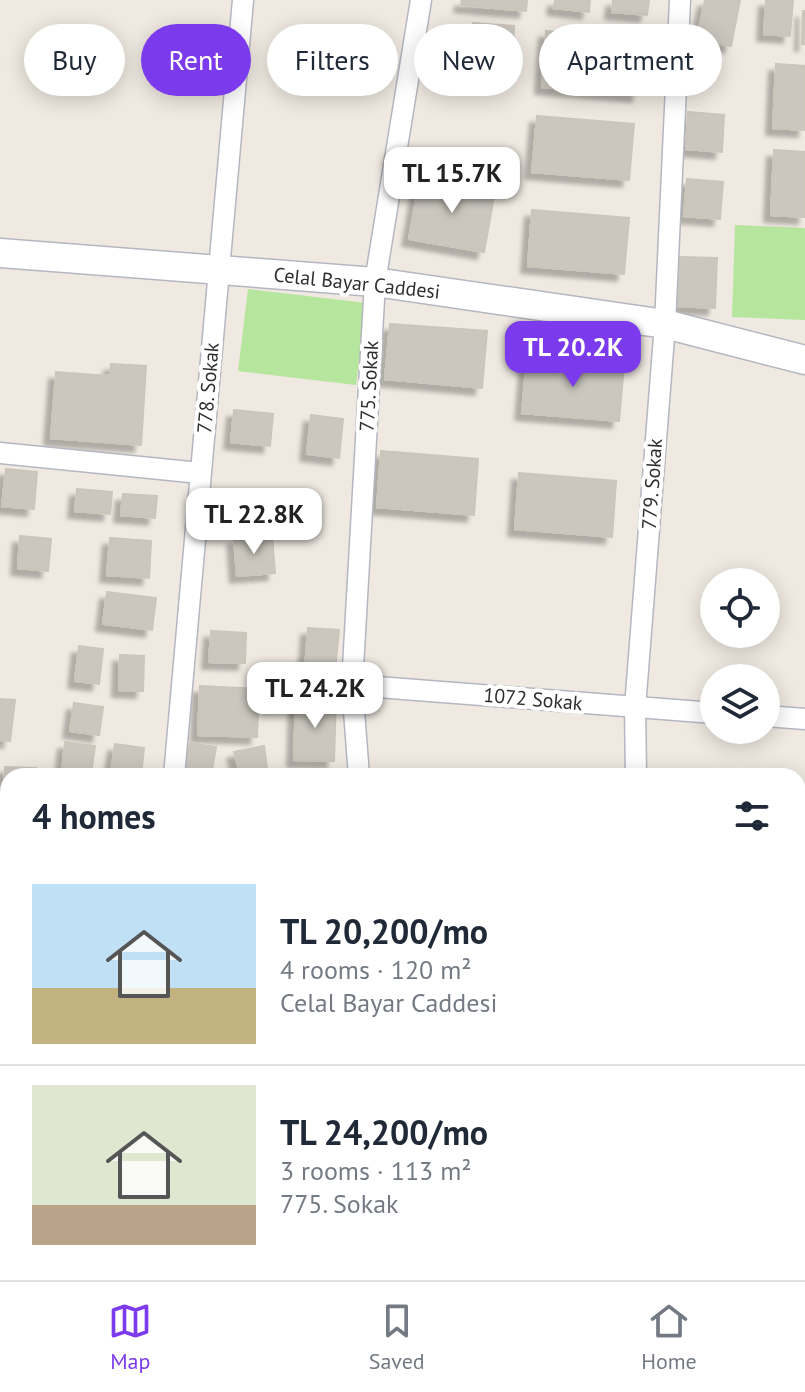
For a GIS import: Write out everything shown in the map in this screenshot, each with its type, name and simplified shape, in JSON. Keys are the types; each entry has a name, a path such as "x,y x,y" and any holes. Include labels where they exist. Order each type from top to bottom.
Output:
{"street":[{"name":"778. Sokak","path":"175,768 243,0"},
{"name":"775. Sokak","path":"358,768 352,685 375,282 421,0"},
{"name":"779. Sokak","path":"636,768 635,708 665,324 680,0"},
{"name":"Celal Bayar Caddesi","path":"0,253 375,282 665,324 805,360"},
{"path":"0,453 200,473"},
{"name":"1072 Sokak","path":"352,685 700,712"},
{"path":"780,717 805,719"}],"green space":[{"path":"735,225 805,228 805,320 732,317"},
{"path":"248,289 366,303 356,385 238,371"}],"building":[{"path":"462,0 527,0 526,11 461,5"},
{"path":"555,0 590,0 589,12 554,8"},
{"path":"613,0 649,0 647,15 612,12"},
{"path":"705,0 740,0 731,46 722,44 722,24 700,24"},
{"path":"766,0 793,0 790,36 764,34"},
{"path":"805,11 805,44 802,44"},
{"path":"776,64 805,66 805,130 773,128"},
{"path":"688,112 724,115 722,152 686,149"},
{"path":"537,116 634,124 629,180 532,172"},
{"path":"774,150 805,152 805,217 771,215"},
{"path":"420,177 495,191 484,252 409,239"},
{"path":"687,179 723,182 720,219 684,216"},
{"path":"532,210 629,218 624,274 528,266"},
{"path":"678,257 717,258 715,308 676,306"},
{"path":"390,324 487,331 482,388 385,379"},
{"path":"527,357 624,365 619,421 522,413"},
{"path":"111,364 146,366 141,445 51,438 56,372 110,376"},
{"path":"234,410 273,414 270,446 231,442"},
{"path":"311,415 343,419 339,458 307,454"},
{"path":"381,451 478,459 474,515 377,507"},
{"path":"6,469 37,472 34,509 2,506"},
{"path":"519,473 616,481 612,537 515,529"},
{"path":"77,489 112,492 110,514 75,511"},
{"path":"123,494 157,496 155,518 121,515"},
{"path":"269,497 304,501 301,526 266,522"},
{"path":"272,535 275,573 237,576 234,538"},
{"path":"20,536 51,539 48,571 18,568"},
{"path":"110,538 151,541 149,578 107,575"},
{"path":"107,592 156,598 152,630 103,624"},
{"path":"308,628 339,630 335,671 305,669"},
{"path":"211,631 246,633 245,663 209,662"},
{"path":"79,646 103,649 99,684 75,681"},
{"path":"120,655 144,656 143,691 119,690"},
{"path":"200,686 259,689 257,737 198,735"},
{"path":"296,698 336,699 334,761 294,760"},
{"path":"0,699 15,700 10,741 0,740"},
{"path":"74,703 103,707 99,735 70,731"},
{"path":"65,742 95,746 92,768 62,768"},
{"path":"190,743 216,747 212,768 185,768"},
{"path":"115,744 144,748 142,768 112,768"},
{"path":"264,746 267,768 239,768 234,752"}]}
